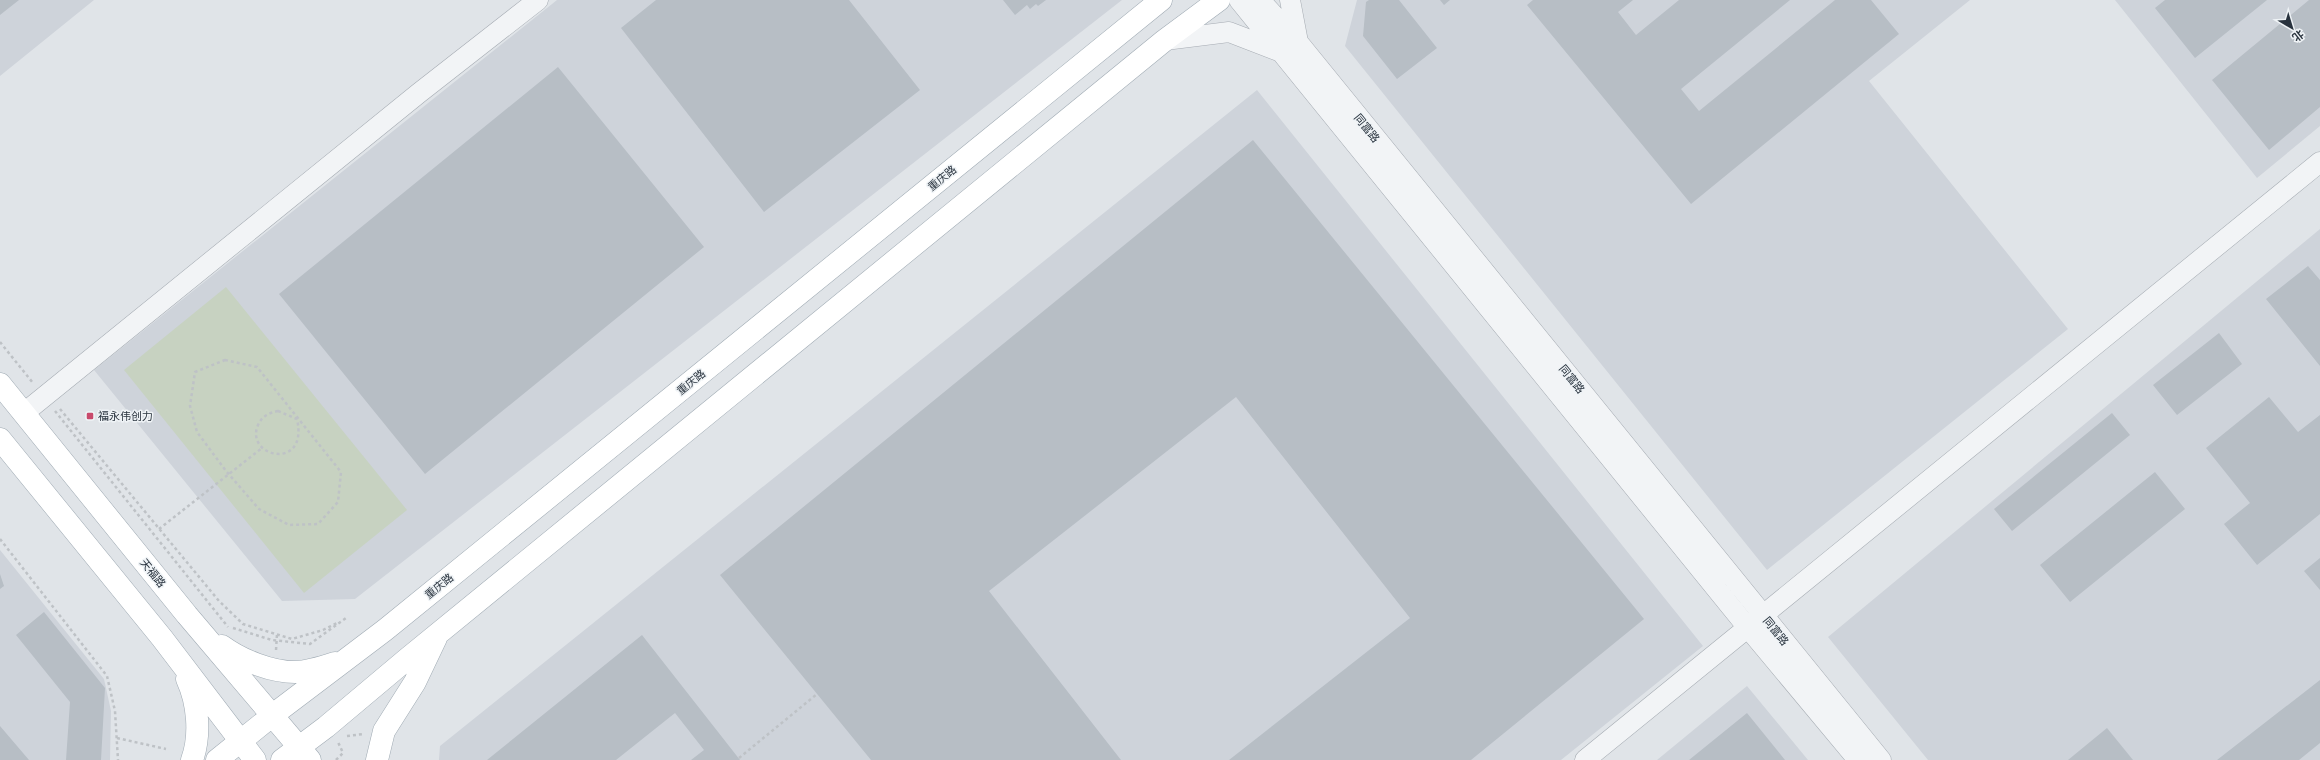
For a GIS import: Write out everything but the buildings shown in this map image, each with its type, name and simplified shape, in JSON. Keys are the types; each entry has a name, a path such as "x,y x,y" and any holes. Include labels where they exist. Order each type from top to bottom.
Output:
{"main road":[{"path":"297,756 439,632 1165,40 1219,0"},
{"name":"重庆路","path":"217,760 348,657 391,626 1153,4"},
{"name":"天福路","path":"0,384 187,615 206,635 273,715 297,756"},
{"path":"0,439 162,638 179,663 255,760"},
{"path":"377,760 384,731 415,682 439,632"},
{"path":"206,635 242,658 276,663 296,672 327,666 348,657"},
{"path":"179,663 189,684 196,710 197,730 193,755"}],"street":[{"path":"24,413 419,93 538,0"},
{"name":"同富路","path":"1239,0 1290,48 1764,616 1881,760"},
{"name":"同富路","path":"1260,0 1290,48 1748,628 1858,760"},
{"path":"1165,40 1228,32 1290,48 1290,0"},
{"path":"1586,760 2320,162"}],"path":[{"path":"0,342 228,627 276,640 310,644 346,618 323,630 292,639 243,624 219,601 60,409"},
{"path":"225,360 257,367 297,419 341,472 338,502 318,524 289,525 259,508 229,474 197,432 190,406 195,372 225,360"},
{"path":"278,411 297,419 300,434 294,448 282,454 274,455 262,448 256,435 257,428 264,416 278,411"},
{"path":"159,528 262,448"},
{"path":"0,539 107,676 115,711 118,760"},
{"path":"276,663 277,634"},
{"path":"739,758 817,694"},
{"path":"117,738 166,749"},
{"path":"336,760 343,753"}],"shaded area":[{"path":"0,0 94,0 0,76"},
{"path":"557,0 1122,0 355,599 282,601 94,370"},
{"path":"1357,0 1970,0 1869,81 2068,329 1767,570 1345,46"},
{"path":"2115,0 2320,0 2320,126 2257,178"},
{"path":"1257,90 1703,646 1561,760 439,760 440,746"},
{"path":"2320,229 2320,760 1928,760 1828,637"},
{"path":"0,550 104,679 111,711 110,760 0,760"},
{"path":"1747,686 1808,760 1657,760"}],"green space":[{"path":"226,287 407,510 304,593 124,370"}],"place":[{"name":"福永伟创力","path":"90,416"}]}
